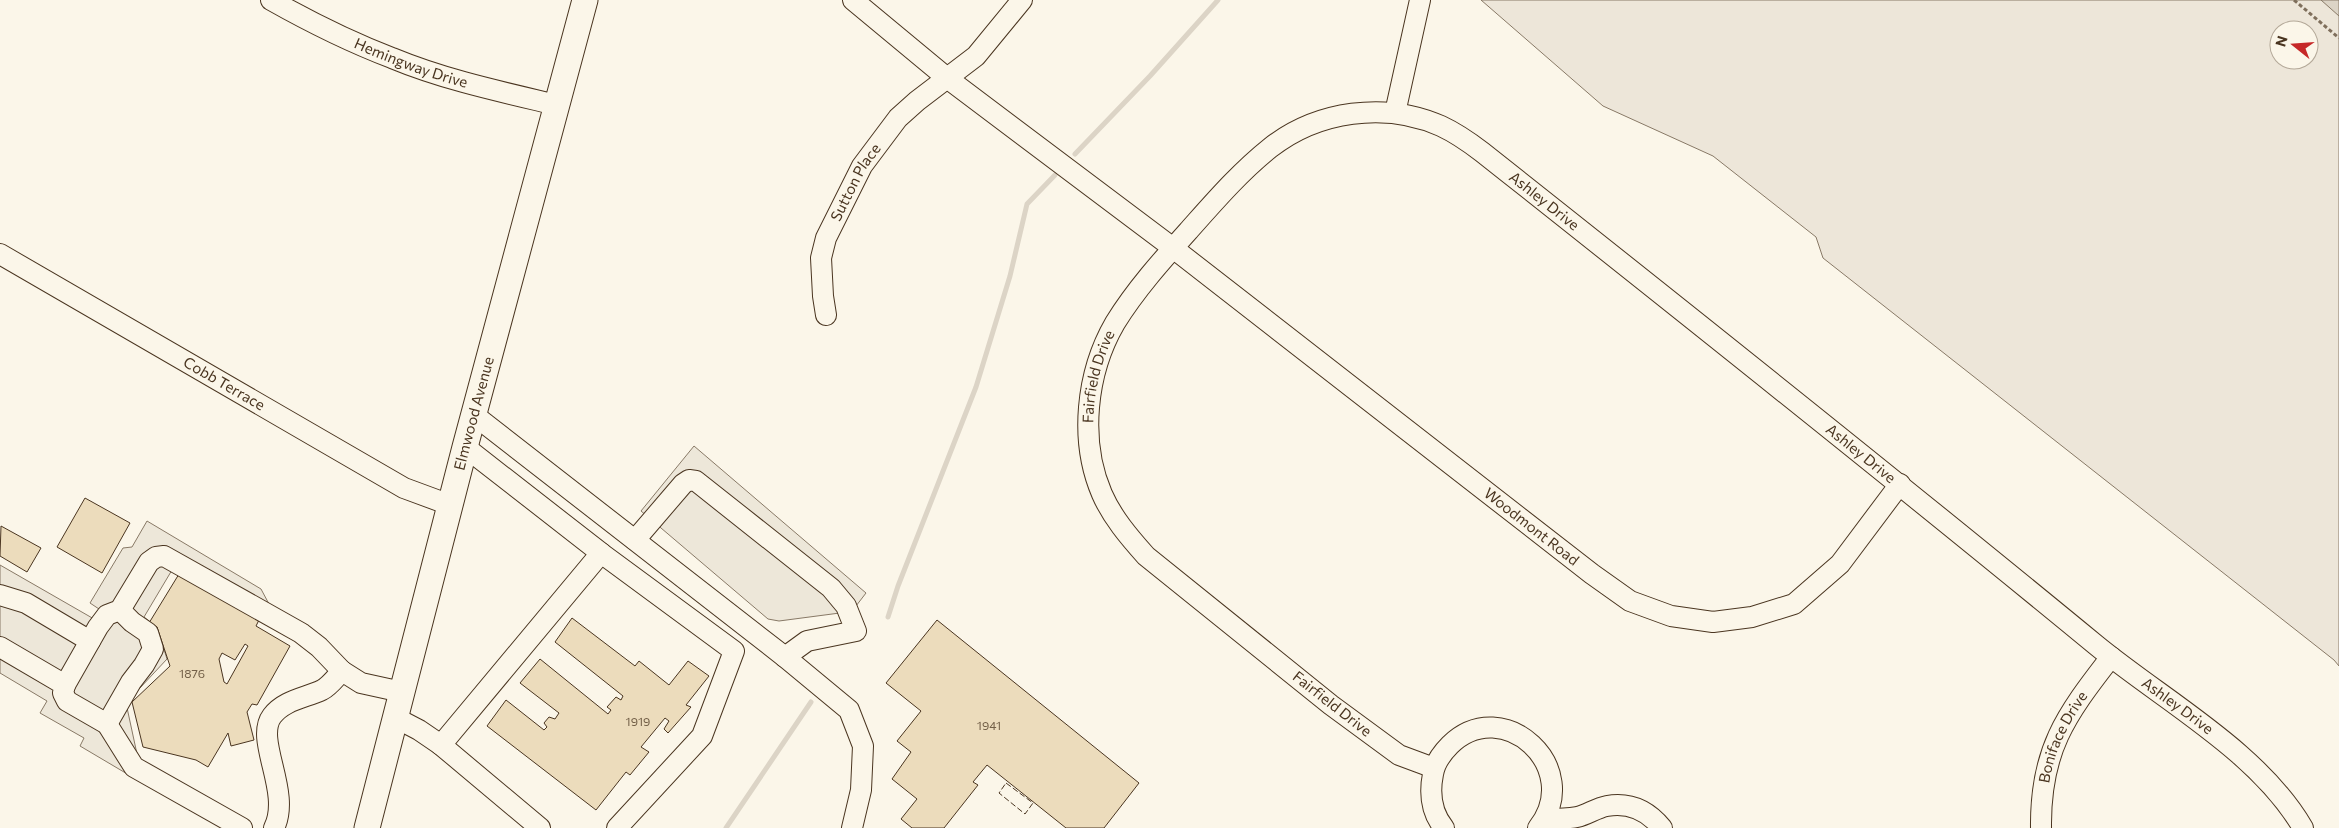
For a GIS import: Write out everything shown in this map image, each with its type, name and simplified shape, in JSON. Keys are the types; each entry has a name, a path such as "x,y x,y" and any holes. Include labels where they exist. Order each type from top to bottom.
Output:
{"main road":[{"name":"Elmwood Avenue","path":"367,828 465,447 585,0"}],"street":[{"name":"Hemingway Drive","path":"271,0 318,26 393,59 478,86 558,105"},
{"path":"853,0 948,78 1173,248"},
{"name":"Sutton Place","path":"826,314 821,258 826,238 862,166 898,118 976,56 1022,0"},
{"path":"1395,113 1420,0"},
{"name":"Ashley Drive","path":"1173,248 1253,162 1292,134 1312,124 1355,113 1395,113 1419,118 1440,126 1482,152 1900,484 2111,657 2232,748 2268,781 2294,812 2303,828"},
{"name":"Woodmont Road","path":"1173,248 1592,574 1630,600 1671,616 1713,622 1752,617 1794,604 1840,564 1900,484"},
{"name":"Fairfield Drive","path":"1173,248 1130,301 1114,325 1096,370 1088,422 1090,450 1102,495 1119,523 1146,556 1331,705 1399,755 1434,768"},
{"name":"Cobb Terrace","path":"0,254 404,488 450,505"},
{"path":"474,415 785,657 849,710 863,746 861,790 852,828"},
{"path":"465,447 601,553 734,651 702,736 617,828"},
{"path":"635,540 682,484 689,480 696,480 831,588 846,606 856,631 807,640 785,657"},
{"path":"441,745 601,553"},
{"path":"242,828 134,767 107,724 67,701 63,693 65,685 107,615 120,610 149,562 156,557 164,556 301,633 319,647 342,671 361,682 402,692"},
{"path":"0,595 26,603 90,641"},
{"path":"107,724 153,648 148,633 132,622 120,610"},
{"path":"0,647 65,685"},
{"name":"Boniface Drive","path":"2041,828 2040,804 2044,774 2051,750 2072,709 2111,657"},
{"path":"274,828 279,819 281,799 266,733 270,718 280,706 324,689 342,671"},
{"path":"396,718 419,730 441,745 519,822 540,828"},
{"path":"1444,828 1433,808 1430,788 1434,768 1443,752 1456,739 1472,731 1490,728 1508,730 1525,738 1539,750 1548,766 1552,784 1552,802 1542,824"},
{"path":"1542,824 1576,817 1606,806 1624,806 1640,808 1654,818 1662,828"}],"path":[{"path":"2294,0 2339,38"}],"shaded area":[{"path":"1481,0 2339,0 2339,666 2334,660 1823,258 1816,237 1713,156 1603,106"},
{"path":"2321,0 2339,0 2339,16"},
{"path":"694,446 866,593 856,606 855,611 779,621 768,619 641,511"},
{"path":"147,521 261,589 269,604 172,570 144,617 157,627 167,659 126,703 137,754 129,775 80,746 84,738 40,713 47,701 0,673 0,565 94,619 99,609 90,603 123,548 132,547"}],"building":[{"path":"85,498 130,523 102,573 57,547"},
{"path":"1,526 41,548 27,572 0,556"},
{"path":"179,574 259,620 256,626 290,646 257,705 252,704 247,712 254,740 231,746 228,733 208,767 196,760 143,747 132,702 170,666 157,627 149,623","holes":["245,644 248,646 227,684 224,682 219,659 222,653 235,660"]},
{"path":"572,618 635,666 639,661 669,685 688,661 709,676 686,705 691,707 668,733 664,729 669,721 665,718 641,747 649,752 630,775 626,772 596,810 487,726 506,700 544,730 547,727 544,723 549,717 555,719 559,713 520,683 540,659 608,714 611,710 607,707 616,697 621,700 623,696 555,642"},
{"path":"937,620 1139,783 1104,828 1066,828 987,765 973,782 978,785 944,828 912,828 901,819 917,799 892,779 911,752 897,741 921,711 886,683"}],"waterway":[{"path":"1075,154 1150,76 1218,0"},
{"path":"888,617 898,586 976,387 1010,276 1027,204 1055,175"},
{"path":"726,828 811,702"}],"fence":[{"path":"1006,783 1033,803 1025,814 999,793 1006,783"}]}
